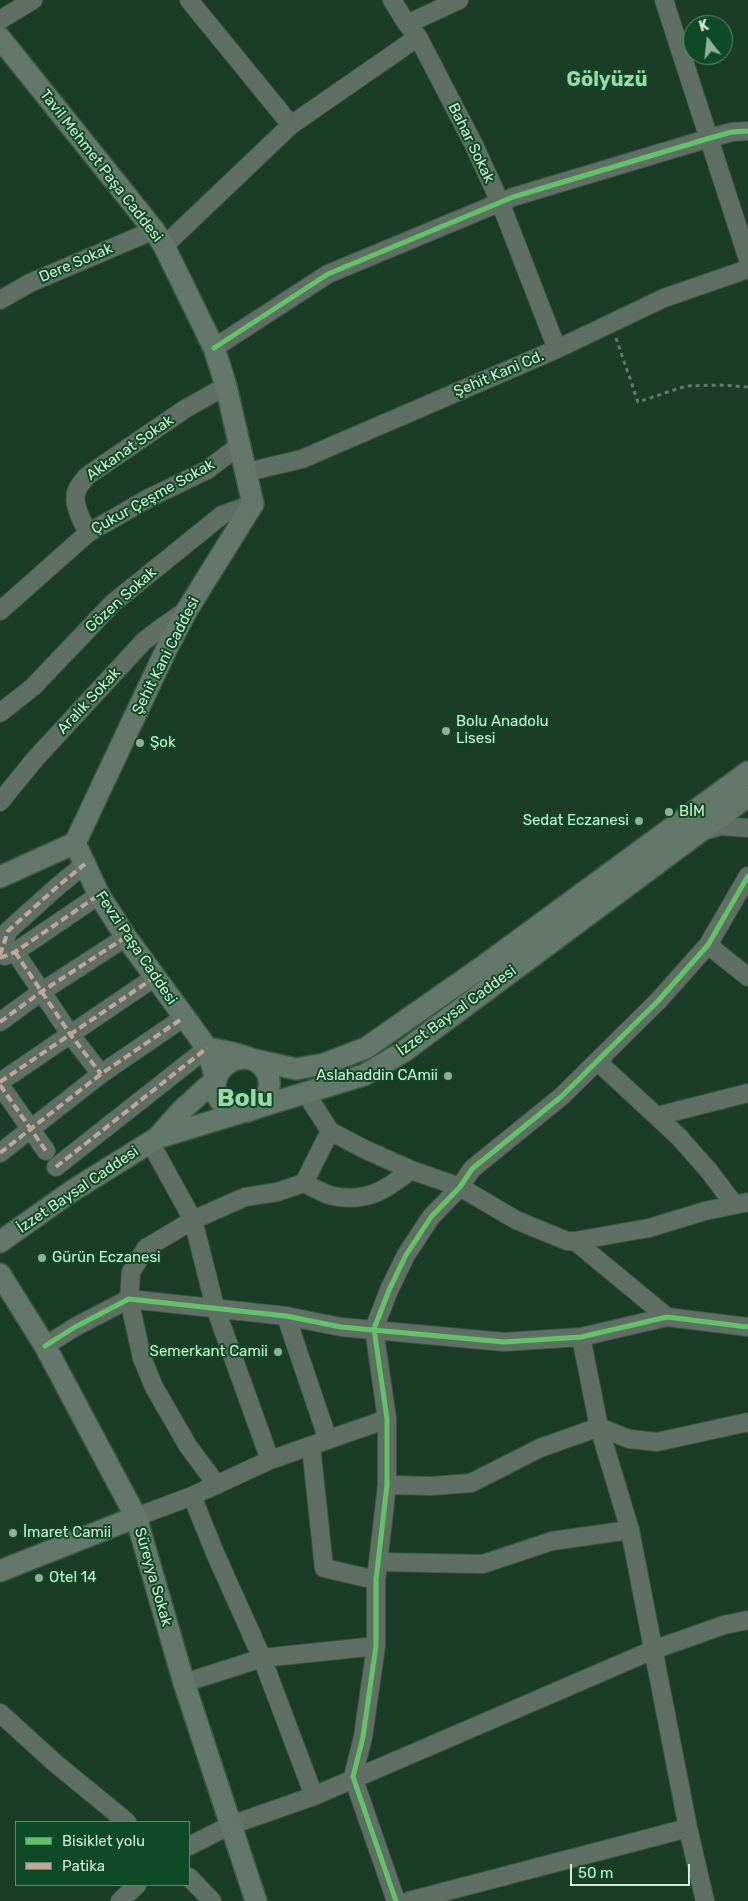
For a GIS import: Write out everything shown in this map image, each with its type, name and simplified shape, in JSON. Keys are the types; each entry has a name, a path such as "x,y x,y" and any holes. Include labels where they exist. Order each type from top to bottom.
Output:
{"main road":[{"name":"Tavil Mehmet Paşa Caddesi","path":"2,44 159,238 214,348 226,386 247,472"},
{"path":"247,472 254,504"},
{"name":"Şehit Kani Caddesi","path":"76,843 167,648 187,610 254,504"},
{"name":"İzzet Baysal Caddesi","path":"207,1048 296,1069 324,1064 366,1048 747,775"},
{"name":"İzzet Baysal Caddesi","path":"153,1140 364,1075 403,1052 748,796"},
{"path":"0,877 76,843"},
{"name":"Fevzi Paşa Caddesi","path":"76,843 99,895 183,1018 207,1048"},
{"path":"207,1048 216,1079 217,1095 227,1107 242,1112 250,1111 259,1106 269,1091 270,1081 267,1072 261,1065 246,1058 230,1060 218,1071 216,1079"},
{"name":"İzzet Baysal Caddesi","path":"0,1242 72,1191 153,1140 216,1079"},
{"name":"Süreyya Sokak","path":"0,1274 45,1346 136,1517 184,1683 256,1901"},
{"path":"0,1571 136,1517"}],"street":[{"path":"0,20 18,5 33,0"},
{"path":"189,0 291,125"},
{"name":"Bahar Sokak","path":"392,0 412,31 474,145 500,202 557,349"},
{"path":"159,238 291,125 412,31 459,0"},
{"path":"664,0 748,259"},
{"path":"214,348 328,274 500,202 710,138 732,132 748,131"},
{"name":"Dere Sokak","path":"0,300 30,283 159,238"},
{"name":"Şehit Kani Cd.","path":"247,472 302,459 557,349 664,298 748,269"},
{"name":"Akkanat Sokak","path":"88,533 79,516 75,494 87,476 185,409 226,386"},
{"name":"Çukur Çeşme Sokak","path":"0,611 88,533 149,498 207,470 240,445"},
{"name":"Gözen Sokak","path":"0,712 33,687 113,603 222,515 254,504"},
{"name":"Aralık Sokak","path":"0,802 35,759 144,641 187,610"},
{"path":"698,833 721,826 748,828"},
{"path":"5,955 8,931 85,864"},
{"path":"396,1901 353,1778 363,1736 376,1646 377,1571 387,1485 387,1419 374,1329 389,1290 406,1255 431,1217 460,1187 472,1169 562,1096 658,1001 708,945 748,876"},
{"path":"5,955 99,895"},
{"path":"0,1022 41,992 126,937"},
{"path":"708,945 748,977"},
{"path":"5,955 41,992 101,1074"},
{"path":"46,1151 0,1083 156,977"},
{"path":"0,1154 101,1074 183,1018"},
{"path":"56,1167 207,1048"},
{"path":"305,1092 330,1131 411,1170 460,1187 516,1220 567,1241 649,1228 741,1203 709,1171 680,1137 597,1061"},
{"path":"657,1116 748,1093"},
{"path":"304,1183 330,1131"},
{"path":"153,1140 193,1220 215,1307 270,1460"},
{"path":"217,1485 188,1446 154,1388 142,1358 129,1299 130,1272 146,1248 193,1220 245,1197 277,1192 304,1183 332,1196 365,1198 395,1183 411,1170"},
{"path":"575,1241 667,1317"},
{"path":"45,1346 75,1327 129,1299 286,1316 341,1327 504,1342 581,1337 667,1317 748,1327"},
{"path":"286,1316 328,1440"},
{"path":"581,1337 599,1427 630,1530 688,1828 705,1901"},
{"path":"136,1517 192,1496 270,1460 387,1419"},
{"path":"387,1485 432,1486 471,1483 540,1448 599,1427 629,1439 657,1442 748,1422"},
{"path":"311,1446 324,1568 377,1571 483,1564 552,1541 630,1530"},
{"path":"192,1496 262,1658 314,1796"},
{"path":"190,1845 230,1825 314,1796 653,1650 724,1626 748,1620"},
{"path":"184,1683 262,1658 376,1646"},
{"path":"0,1713 55,1763 126,1821"},
{"path":"410,1901 688,1828"},
{"path":"190,1879 212,1901"},
{"path":"120,1901 136,1886"}],"path":[{"path":"611,323 638,402 686,386 720,384 748,386"}],"marked path":[{"path":"0,955 8,931 85,864"},
{"path":"0,958 15,952 99,895"},
{"path":"0,1022 41,992 126,937"},
{"path":"15,952 70,1034 101,1074"},
{"path":"0,1082 155,977"},
{"path":"0,1153 101,1074 183,1018"},
{"path":"56,1167 207,1048"},
{"path":"0,1085 46,1151"}],"cycle path":[{"path":"214,348 328,274 513,197 710,138 732,132 748,131"},
{"path":"396,1901 353,1777 363,1737 376,1646 376,1580 387,1485 387,1419 374,1329 389,1290 406,1255 431,1217 460,1187 472,1169 562,1096 658,1001 708,945 748,876"},
{"path":"45,1346 75,1327 129,1299 286,1316 341,1327 504,1342 581,1337 667,1317 748,1327"}],"place":[{"name":"Bolu Anadolu Lisesi","path":"446,731"},
{"name":"Şok","path":"140,743"},
{"name":"BİM","path":"669,812"},
{"name":"Sedat Eczanesi","path":"639,821"},
{"name":"Aslahaddin CAmii","path":"448,1076"},
{"name":"Gürün Eczanesi","path":"42,1258"},
{"name":"Semerkant Camii","path":"278,1352"},
{"name":"İmaret Camii","path":"13,1533"},
{"name":"Otel 14","path":"39,1578"}],"district":[{"name":"Gölyüzü","path":"607,80"},
{"name":"Bolu","path":"245,1099"}]}
